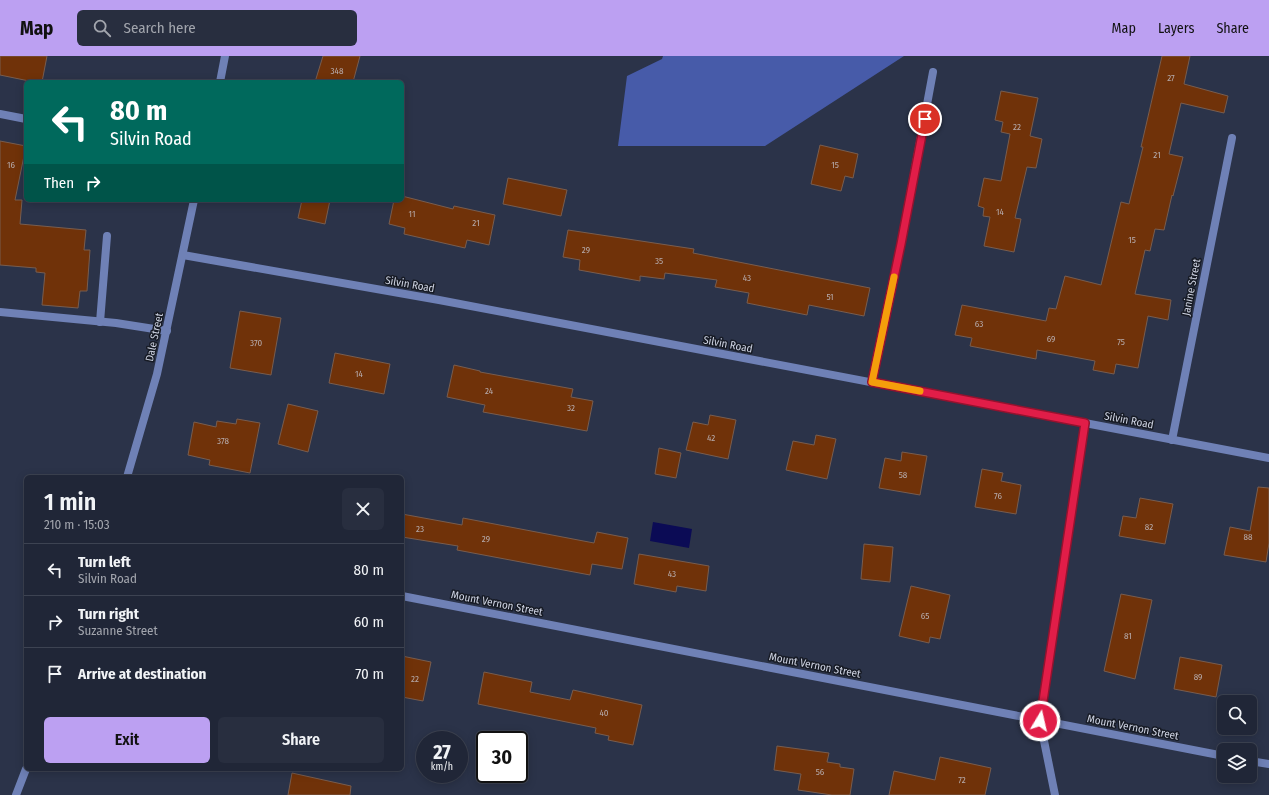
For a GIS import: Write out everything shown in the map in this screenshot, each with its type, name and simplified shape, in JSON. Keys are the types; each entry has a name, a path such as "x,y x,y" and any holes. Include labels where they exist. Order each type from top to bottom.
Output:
{"street":[{"path":"220,80 225,56"},
{"path":"872,382 901,244 933,72"},
{"path":"0,114 24,119"},
{"name":"Janine Street","path":"1172,440 1232,138"},
{"name":"Dale Street","path":"128,475 157,374 194,202"},
{"path":"100,322 107,236"},
{"name":"Silvin Road","path":"183,255 447,302 1269,458"},
{"path":"0,312 116,323 166,331"},
{"path":"1055,795 1040,721 1085,423"},
{"name":"Mount Vernon Street","path":"404,596 1217,755"},
{"path":"1257,762 1269,764"},
{"path":"16,795 25,771"}],"shaded area":[{"path":"663,56 904,56 765,146 618,146 627,76 662,59"},
{"path":"653,522 692,529 689,548 650,541"}],"building":[{"path":"0,56 47,56 42,80 24,80 0,75"},
{"path":"323,56 360,56 354,80 316,80"},
{"path":"1162,56 1190,56 1184,84 1228,96 1224,113 1181,103 1169,154 1183,157 1164,230 1155,229 1150,251 1145,250 1135,294 1171,300 1168,320 1148,316 1138,368 1116,364 1114,374 1093,370 1095,361 1037,350 1036,359 970,346 972,338 955,335 962,305 1046,321 1049,308 1056,309 1065,276 1101,285 1121,202 1129,204 1143,147 1141,147"},
{"path":"1001,91 1038,98 1030,136 1042,139 1036,168 1027,167 1015,218 1021,219 1014,252 984,246 990,217 983,216 984,208 978,206 984,178 1001,181 1010,134 1001,132 1003,122 995,120"},
{"path":"0,141 24,146 24,156 15,200 22,200 20,224 86,230 84,250 90,250 87,291 80,291 78,308 42,305 45,273 36,272 36,268 0,265"},
{"path":"820,145 858,154 853,178 845,176 841,191 811,184"},
{"path":"508,178 567,190 561,216 503,204"},
{"path":"404,197 453,209 454,206 495,215 489,245 467,240 465,248 404,234 405,228 389,224 394,202 404,202"},
{"path":"302,202 330,202 325,224 298,218"},
{"path":"568,230 694,249 693,253 870,288 864,316 809,305 807,315 747,303 749,293 715,287 717,280 665,273 664,279 640,276 640,281 579,270 580,260 563,257"},
{"path":"240,311 281,318 271,375 230,368"},
{"path":"335,353 390,364 384,394 329,383"},
{"path":"454,365 480,372 573,389 571,397 593,401 587,431 483,412 485,405 447,397"},
{"path":"288,404 318,411 308,452 278,444"},
{"path":"710,415 736,420 728,459 686,450 693,422 708,425"},
{"path":"237,419 260,423 250,473 209,465 210,460 188,455 194,422 216,427 217,421 236,424"},
{"path":"816,435 836,439 827,479 786,470 793,441 814,445"},
{"path":"659,448 681,453 676,478 655,474"},
{"path":"902,452 927,456 920,495 879,488 885,458 901,461"},
{"path":"982,469 1003,473 1001,481 1021,485 1016,514 975,507"},
{"path":"1258,487 1269,488 1269,543 1266,562 1224,555 1230,527 1250,531"},
{"path":"1140,498 1173,504 1165,544 1119,536 1123,516 1136,518"},
{"path":"404,514 462,525 463,518 594,543 597,532 628,538 622,569 592,564 590,575 457,550 458,546 404,537"},
{"path":"864,544 893,547 890,582 861,579"},
{"path":"639,554 709,566 706,591 677,586 676,592 634,584"},
{"path":"911,586 950,595 940,639 930,637 929,643 899,636"},
{"path":"1121,594 1152,600 1135,679 1104,671"},
{"path":"404,656 431,662 423,701 404,697"},
{"path":"1180,657 1222,665 1216,697 1174,689"},
{"path":"484,672 532,682 530,692 570,700 573,690 642,705 633,745 608,740 609,736 595,733 596,728 478,704"},
{"path":"777,746 829,753 827,762 840,764 840,767 854,769 850,795 832,795 798,790 801,774 774,770"},
{"path":"940,757 991,768 985,795 889,795 894,771 935,780"},
{"path":"292,773 351,786 350,795 288,795"}],"slow traffic":[{"path":"894,277 872,382 920,391"}],"route":[{"path":"925,119 872,382 1085,423 1040,721"}]}
